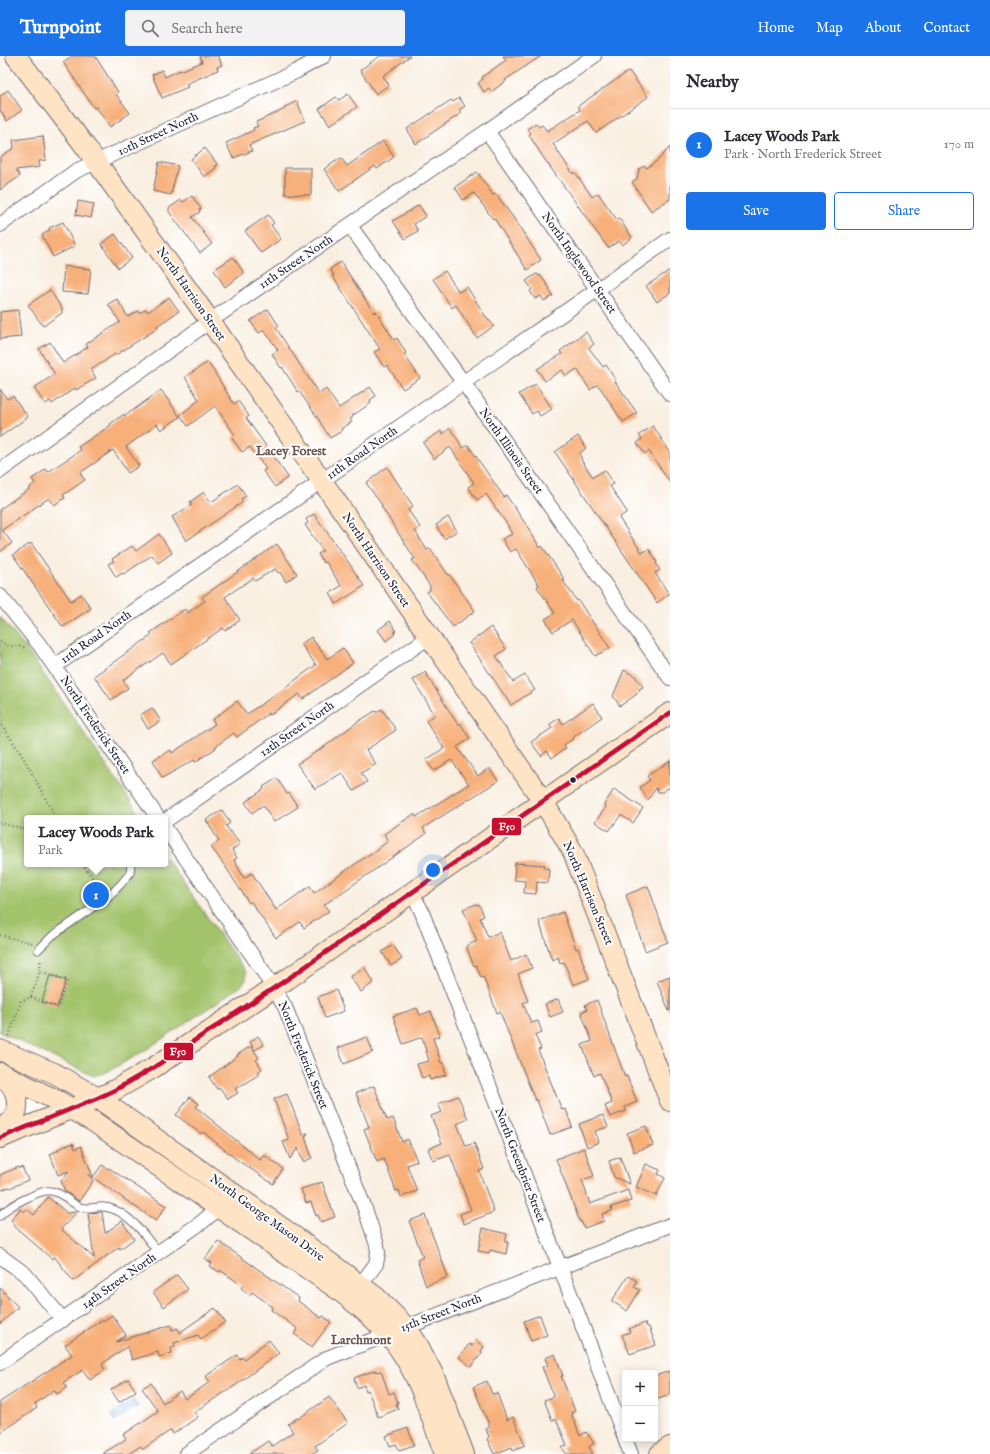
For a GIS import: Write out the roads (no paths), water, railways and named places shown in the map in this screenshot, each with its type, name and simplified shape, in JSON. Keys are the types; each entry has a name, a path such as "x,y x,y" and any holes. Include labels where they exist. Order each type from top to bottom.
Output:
{"main road":[{"name":"North Harrison Street","path":"16,56 96,162 210,321 543,801 572,852 620,970 670,1101"},
{"path":"0,1138 98,1098 153,1068 274,989 670,713"},
{"name":"North George Mason Drive","path":"2,1051 54,1073 98,1098 235,1194 355,1292 363,1309 388,1334 402,1353 411,1369 445,1454"},
{"name":"North George Mason Drive","path":"0,1073 72,1109 94,1122 220,1208 355,1292 376,1297 406,1327 418,1344 427,1362 464,1454"},
{"path":"0,1076 10,1084 15,1092 17,1104 16,1113 13,1120 0,1131"},
{"path":"660,1454 670,1447"}],"street":[{"name":"10th Street North","path":"0,225 76,171 297,71 324,56"},
{"name":"11th Street North","path":"0,471 210,321 350,226 594,56"},
{"name":"North Inglewood Street","path":"487,131 670,394"},
{"name":"North Illinois Street","path":"350,226 463,382 670,678"},
{"name":"11th Road North","path":"55,666 670,239"},
{"name":"North Frederick Street","path":"0,596 55,666 156,815"},
{"name":"12th Street North","path":"168,819 429,637"},
{"name":"North Frederick Street","path":"168,832 285,1006 376,1241 378,1253 376,1264 355,1292"},
{"name":"North Greenbrier Street","path":"412,893 421,910 560,1267 622,1431"},
{"name":"14th Street North","path":"0,1363 158,1253 220,1208 235,1194"},
{"name":"15th Street North","path":"186,1454 327,1358 670,1225"},
{"path":"0,1256 25,1274 63,1320"},
{"name":"North Greenbrier Street","path":"626,1442 631,1454"}],"lane":[{"path":"38,950 52,936 108,897 130,873 131,867"},
{"path":"0,1216 13,1204 43,1192 51,1191 60,1194 82,1208 103,1206 114,1209 130,1220 142,1232 158,1253"}],"water":[{"path":"133,1400 138,1406 116,1421 111,1415"}],"place":[{"name":"Lacey Woods Park","path":"96,895"}],"district":[{"name":"Lacey Forest","path":"291,451"},
{"name":"Larchmont","path":"361,1340"}]}
